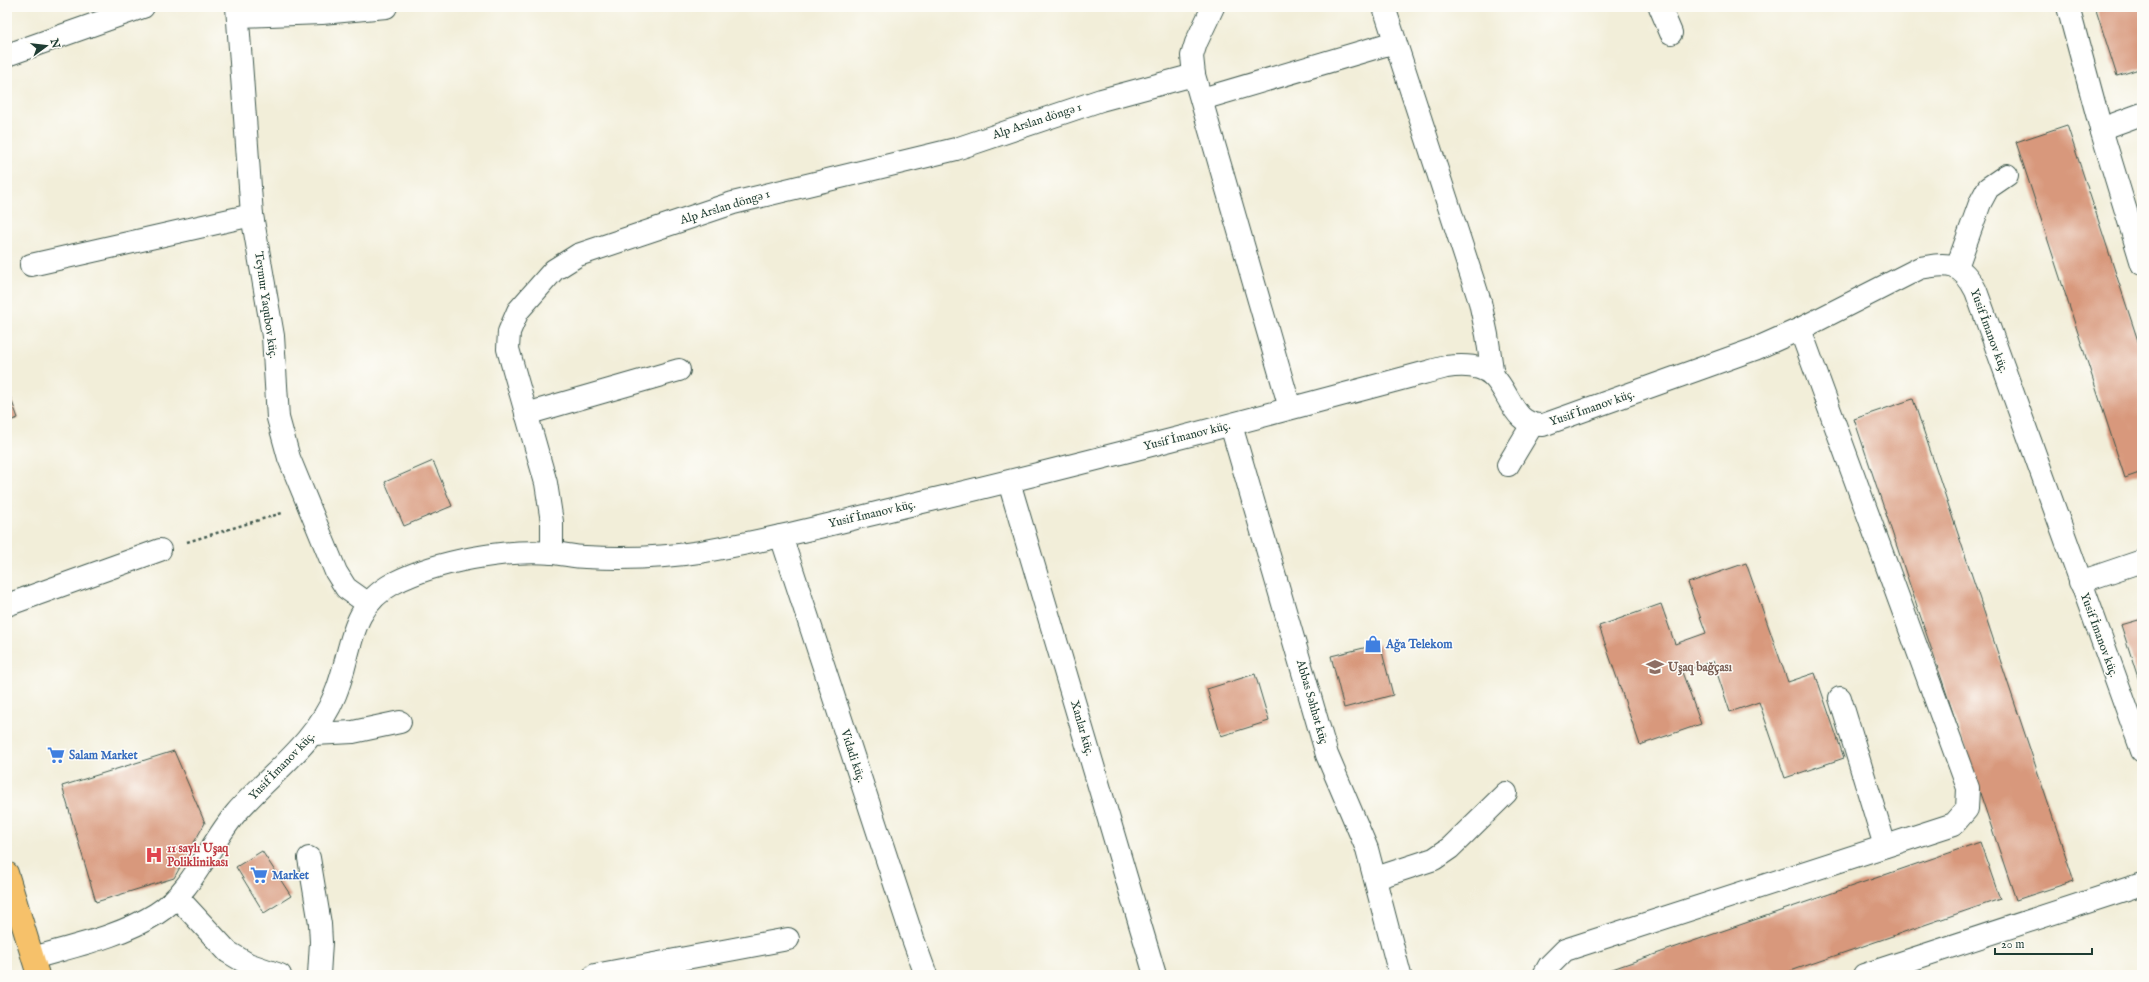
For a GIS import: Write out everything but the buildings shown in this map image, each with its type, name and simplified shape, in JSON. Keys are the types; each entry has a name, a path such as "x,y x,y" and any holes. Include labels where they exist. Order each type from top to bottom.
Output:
{"main road":[{"path":"7,873 35,967"}],"street":[{"path":"7,55 143,7"},
{"path":"238,11 322,13 386,7"},
{"path":"1213,7 1196,43 1192,56 1194,75 1290,408"},
{"path":"1660,7 1671,33"},
{"path":"2068,7 2101,129 2142,264"},
{"path":"1387,8 1396,42 1480,302 1493,376"},
{"name":"Teymur Yaqubov küç.","path":"238,11 252,215 273,336 278,418 289,458 339,577 346,588 367,603"},
{"path":"1202,99 1396,42"},
{"name":"Alp Arslan döngə 1","path":"552,553 552,522 546,483 508,349 509,332 518,311 554,270 578,256 733,203 956,148 1101,100 1194,75"},
{"path":"2101,129 2142,114"},
{"path":"1957,267 1980,203 1988,188 2007,175"},
{"path":"31,265 252,215"},
{"name":"Yusif İmanov küç.","path":"35,967 127,929 155,915 178,898 235,814 314,734 335,696 355,626 367,603 390,585 419,572 470,559 518,553 552,553 581,558 664,556 700,552 781,536 1009,482 1231,425 1446,367 1465,365 1482,370 1493,376 1521,417 1532,425 1543,425 1726,360 1800,329 1920,268 1941,264 1957,267 1969,277 1976,291 2142,751"},
{"path":"1544,975 1549,966 1566,950 1954,824 1967,809 1968,788 1800,329"},
{"path":"526,414 679,370"},
{"name":"Abbas Səhhət küç","path":"1231,425 1327,755 1365,842 1376,878 1400,975"},
{"path":"1508,465 1532,425"},
{"name":"Xanlar küç.","path":"1009,482 1155,975"},
{"name":"Vidadi küç.","path":"781,536 912,939 926,975"},
{"path":"7,605 160,550"},
{"path":"2080,582 2142,561"},
{"path":"1840,698 1885,846"},
{"path":"314,734 353,732 400,722"},
{"path":"1376,878 1434,859 1450,848 1506,793"},
{"path":"309,858 321,942 319,975"},
{"path":"1864,975 2142,884"},
{"path":"178,898 228,952 248,964 280,975"},
{"path":"594,975 788,939"},
{"path":"228,952 235,975"}],"path":[{"path":"160,550 308,505"}],"place":[{"name":"Ağa Telekom","path":"1373,644"},
{"name":"Uşaq bağçası","path":"1655,667"},
{"name":"Salam Market","path":"56,755"},
{"name":"11 saylı Uşaq Poliklinikası","path":"154,855"},
{"name":"Market","path":"259,875"}]}
